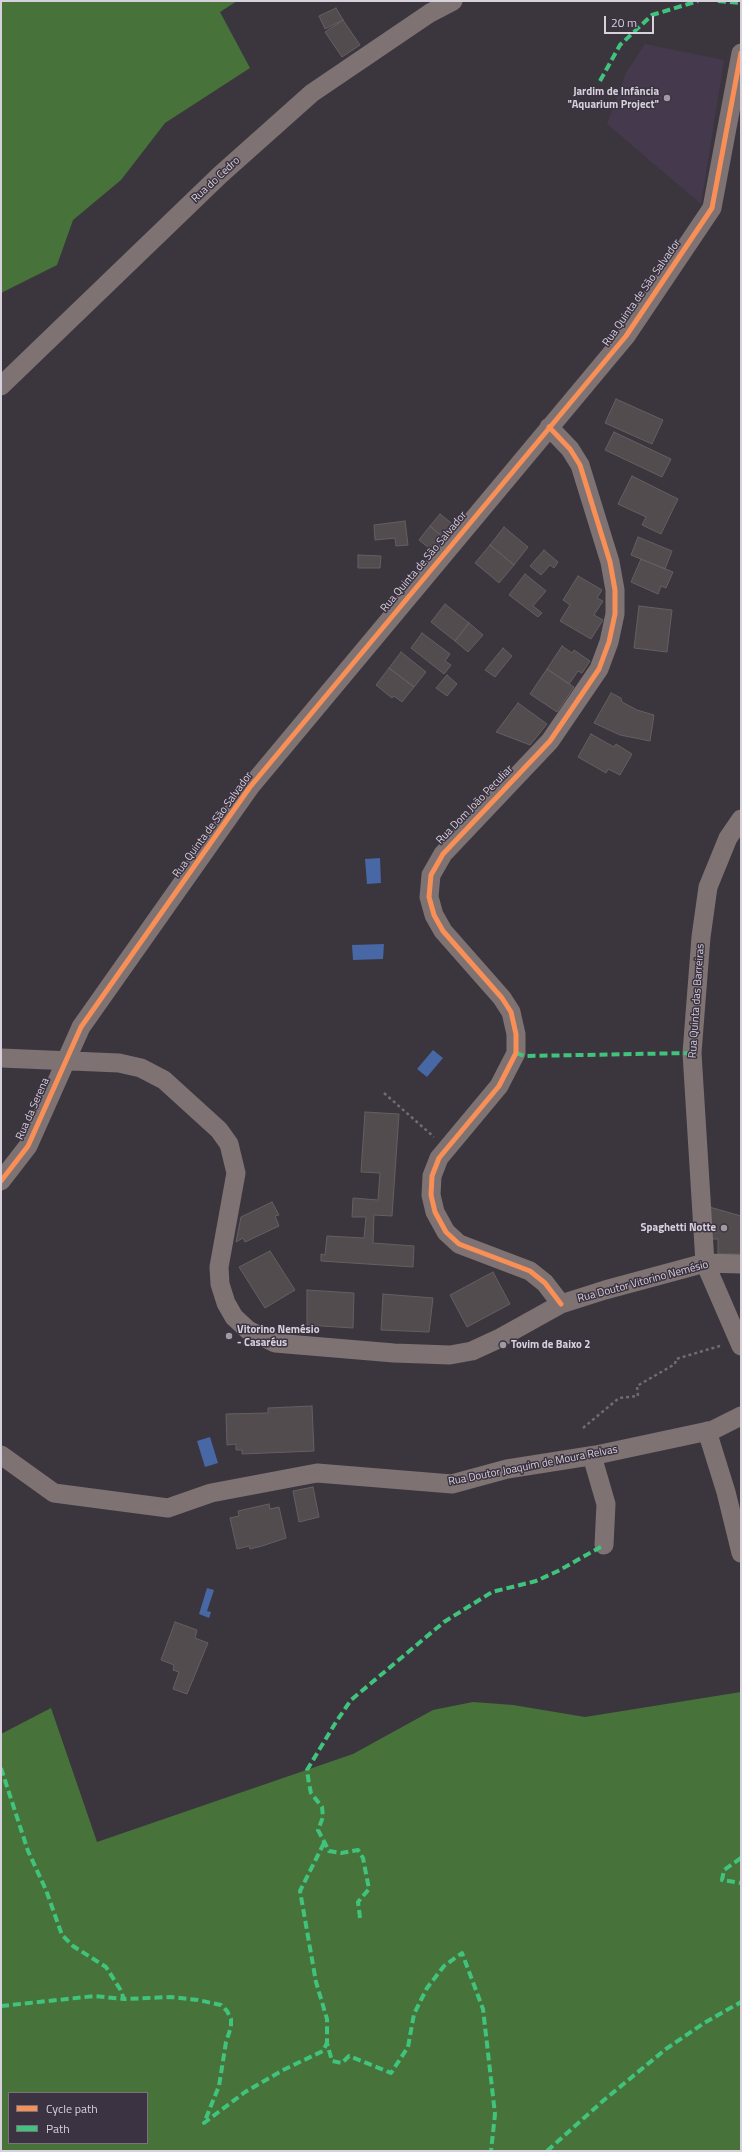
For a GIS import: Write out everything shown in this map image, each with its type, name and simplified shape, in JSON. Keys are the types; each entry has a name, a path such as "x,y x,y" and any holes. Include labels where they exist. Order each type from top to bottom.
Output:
{"street":[{"name":"Rua do Cedro","path":"1,386 220,175 312,93 430,13 453,1"},
{"name":"Rua Quinta de São Salvador","path":"66,1062 81,1027 250,787 548,427 626,336 712,208 741,53"},
{"name":"Rua Dom João Peculiar","path":"548,427 570,449 580,465 610,562 615,590 616,614 609,642 599,668 550,741 442,854 431,875 430,897 434,915 442,931 502,998 511,1012 516,1034 516,1053 499,1086 439,1158 432,1176 431,1195 435,1212 446,1232 459,1244 530,1271 546,1284 561,1304"},
{"name":"Rua Quinta das Barreiras","path":"740,1346 705,1263 692,1053 701,937 708,887 728,838 741,819"},
{"name":"Rua Doutor Vitorino Nemésio","path":"1,1058 66,1062 119,1063 141,1068 164,1080 200,1112 229,1144 236,1173 219,1267 220,1284 226,1303 234,1317 248,1330 268,1340 282,1343 394,1353 450,1355 472,1351 498,1339 561,1304 604,1290 705,1263 741,1264"},
{"name":"Rua da Serena","path":"1,1181 28,1146 66,1062"},
{"name":"Rua Doutor Joaquim de Moura Relvas","path":"1,1455 54,1493 168,1508 211,1493 316,1473 452,1484 507,1469 592,1456 707,1431 741,1416"},
{"path":"707,1431 726,1492 741,1554"},
{"path":"592,1456 606,1504 604,1545"}],"path":[{"path":"384,1093 436,1138"},
{"path":"583,1428 619,1398 638,1396 637,1386 675,1364 676,1359 719,1345 740,1346"}],"shaded area":[{"name":"Jardim de Infância \"Aquarium Project\"","path":"645,44 724,60 701,204 607,124 626,73"}],"green space":[{"path":"1,1 237,1 220,12 250,68 165,123 121,180 73,220 57,265 1,293"},
{"path":"741,1692 741,2151 1,2151 1,1734 51,1708 97,1842 353,1754 433,1710 473,1702 513,1705 585,1717"}],"water":[{"path":"380,858 381,883 367,884 365,859"},
{"path":"384,944 383,959 353,960 352,945"},
{"path":"433,1050 443,1058 427,1077 417,1069"},
{"path":"210,1437 218,1463 205,1467 197,1441"},
{"path":"207,1588 214,1590 207,1611 211,1612 209,1618 199,1614"}],"building":[{"path":"336,8 343,20 325,29 319,16"},
{"path":"343,20 360,45 342,57 325,32"},
{"path":"616,399 663,420 652,444 605,423"},
{"path":"614,432 671,459 662,477 605,450"},
{"path":"632,476 678,499 661,534 642,525 646,517 618,504"},
{"path":"440,514 455,526 445,539 430,526"},
{"path":"405,521 408,545 396,546 395,538 375,540 374,525"},
{"path":"430,526 445,539 434,552 419,540"},
{"path":"504,527 528,547 514,565 490,545"},
{"path":"638,537 672,551 665,569 631,555"},
{"path":"490,545 514,565 499,583 475,563"},
{"path":"544,550 558,562 554,568 550,565 541,575 530,566"},
{"path":"358,555 381,556 380,568 358,568"},
{"path":"641,559 673,572 666,588 661,586 658,594 631,582"},
{"path":"525,574 546,591 533,606 542,613 538,617 509,595"},
{"path":"578,576 602,590 597,598 603,601 594,615 603,620 591,639 560,621 570,605 563,600"},
{"path":"445,604 469,623 455,641 431,622"},
{"path":"639,606 672,610 667,652 634,648"},
{"path":"469,623 483,635 468,652 455,641"},
{"path":"422,633 450,654 445,661 451,665 444,674 411,648"},
{"path":"562,646 572,653 574,650 590,661 582,673 578,671 569,684 547,669"},
{"path":"503,648 512,656 495,677 485,670"},
{"path":"401,652 426,672 414,687 389,668"},
{"path":"389,668 414,687 402,702 394,696 392,698 376,685"},
{"path":"547,669 574,687 557,712 530,694"},
{"path":"447,675 457,684 447,696 436,688"},
{"path":"611,693 621,698 622,702 637,710 654,715 650,741 620,735 594,723"},
{"path":"518,703 547,724 530,745 496,732"},
{"path":"591,734 614,747 616,744 632,754 620,775 608,769 606,773 578,757"},
{"path":"365,1112 399,1114 392,1216 374,1215 373,1243 414,1246 413,1267 321,1261 321,1254 325,1255 327,1236 364,1238 366,1217 352,1217 353,1198 378,1200 380,1173 361,1172"},
{"path":"272,1202 279,1215 275,1216 279,1226 245,1242 243,1238 236,1242 241,1217"},
{"name":"Spaghetti Notte","path":"706,1206 741,1216 741,1254 718,1254 718,1239 708,1239"},
{"path":"270,1251 295,1290 265,1308 239,1267"},
{"path":"493,1272 510,1304 467,1327 450,1295"},
{"path":"307,1290 354,1293 353,1328 307,1325"},
{"path":"383,1294 433,1298 429,1332 381,1330"},
{"path":"312,1406 314,1451 242,1454 242,1450 236,1450 236,1444 227,1445 226,1414 268,1413 268,1408"},
{"path":"313,1487 319,1517 299,1522 293,1491"},
{"path":"269,1504 270,1509 279,1507 286,1538 250,1549 249,1546 237,1549 230,1518 239,1516 238,1511"},
{"path":"175,1622 197,1630 195,1638 208,1643 187,1694 173,1689 179,1672 173,1670 174,1665 161,1660"}],"marked path":[{"path":"600,81 620,45 652,15 698,1"},
{"path":"718,1 741,3"},
{"path":"516,1053 525,1056 692,1053"},
{"path":"360,1918 358,1902 369,1889 363,1858 358,1850 341,1853 329,1851 318,1830 323,1817 322,1807 311,1793 307,1770 336,1722 351,1700 444,1622 492,1592 536,1581 558,1571 604,1545"},
{"path":"1,1768 28,1851 46,1890 62,1935 73,1946 106,1967 120,1989 124,1999 171,1997 198,2000 221,2005 227,2011 231,2019 231,2027 226,2042 219,2086 204,2123 245,2092 283,2070 323,2051 327,2043"},
{"path":"324,1843 300,1891 316,1982 327,2019 327,2043 332,2061 342,2063 349,2056 391,2073 408,2047 414,2014 427,1988 444,1966 462,1953 483,2009 495,2114 491,2151"},
{"path":"741,1858 724,1870 722,1880 741,1883"},
{"path":"1,2006 95,1996 124,1999"},
{"path":"547,2151 604,2100 666,2049 704,2023 741,2002"}],"cycle path":[{"path":"1,1181 28,1146 81,1027 250,787 626,336 712,208 741,53"},
{"path":"549,427 570,449 580,465 610,562 615,590 615,614 609,642 599,669 550,741 443,854 431,875 429,897 434,915 443,931 502,998 511,1012 516,1034 516,1053 499,1086 439,1158 432,1176 431,1195 435,1212 446,1232 459,1244 530,1271 545,1283 561,1304"}],"place":[{"name":"Jardim de Infância \"Aquarium Project\"","path":"667,98"},
{"name":"Spaghetti Notte","path":"724,1228"},
{"name":"Vitorino Nemésio - Casaréus","path":"229,1336"},
{"name":"Tovim de Baixo 2","path":"503,1345"}]}
